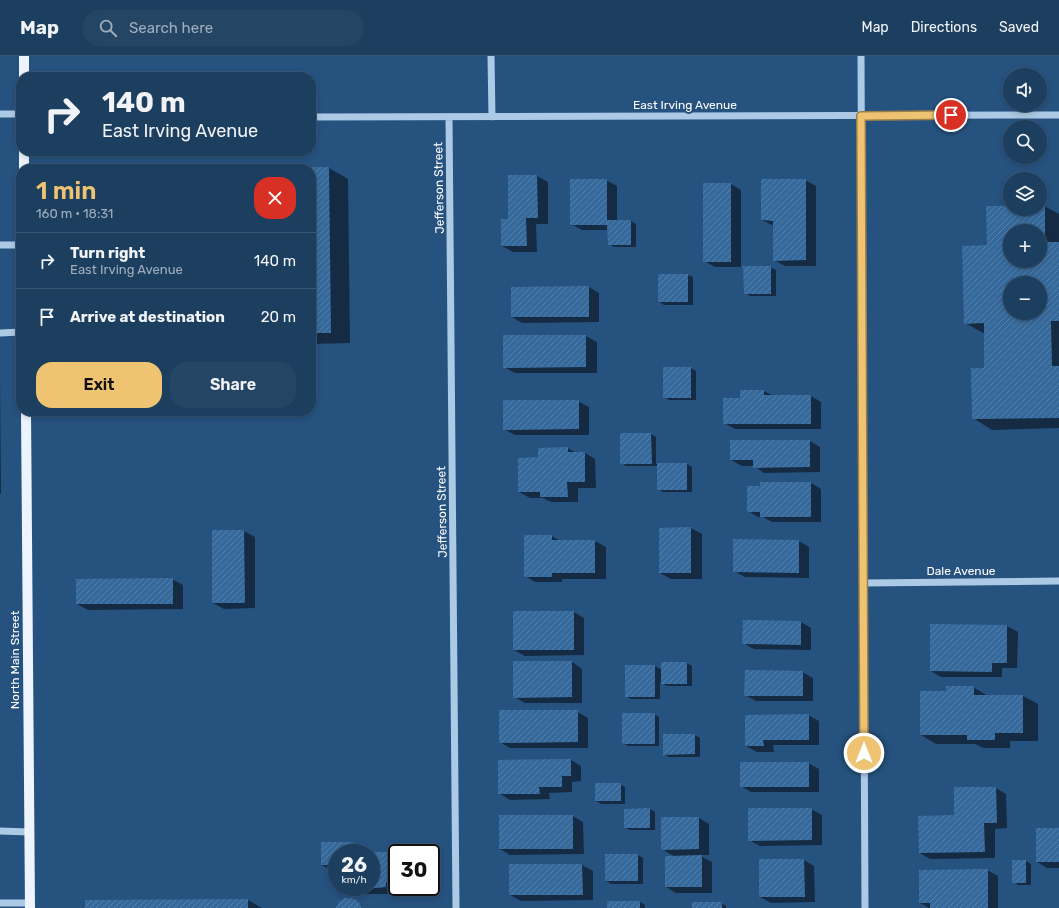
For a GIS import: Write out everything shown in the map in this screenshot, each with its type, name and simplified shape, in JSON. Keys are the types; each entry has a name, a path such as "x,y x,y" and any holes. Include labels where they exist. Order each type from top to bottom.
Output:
{"main road":[{"path":"24,56 24,72"},
{"name":"North Main Street","path":"26,416 30,905"}],"street":[{"path":"491,56 492,117"},
{"path":"861,56 865,908"},
{"path":"0,114 16,114"},
{"name":"East Irving Avenue","path":"316,117 1059,115"},
{"name":"Jefferson Street","path":"449,117 456,908"},
{"path":"0,245 16,245"},
{"path":"0,333 16,332"},
{"name":"Dale Avenue","path":"863,583 1059,581"},
{"path":"0,831 29,832"},
{"path":"0,903 30,905"}],"building":[{"path":"316,167 329,167 331,333 316,333"},
{"path":"508,175 537,175 538,218 526,218 527,246 501,246 501,219 508,219"},
{"path":"570,179 607,179 607,220 631,220 631,245 608,245 607,225 570,225"},
{"path":"761,179 806,179 806,260 773,261 773,221 761,220"},
{"path":"703,183 731,183 731,262 703,262"},
{"path":"986,206 1003,206 1003,216 1045,216 1045,224 1003,224 1003,268 1047,268 1047,242 1059,242 1059,321 1051,321 1052,366 1059,366 1059,418 972,419 971,368 984,368 984,323 964,324 962,246 987,245"},
{"path":"743,266 771,266 771,294 744,294"},
{"path":"658,274 688,274 688,302 658,302"},
{"path":"589,286 589,317 511,317 511,287"},
{"path":"503,335 586,335 586,367 503,368"},
{"path":"663,367 691,367 691,398 663,398"},
{"path":"740,390 764,390 764,395 811,395 811,424 723,424 723,398 740,398"},
{"path":"503,400 579,400 579,429 503,430"},
{"path":"620,433 651,433 652,464 620,464"},
{"path":"730,440 810,440 810,467 753,468 753,460 730,460"},
{"path":"568,447 568,452 585,452 585,482 567,482 568,497 540,497 540,492 518,492 518,458 538,457 538,448"},
{"path":"657,463 687,463 687,490 657,490"},
{"path":"760,482 811,482 811,517 760,517 760,512 747,512 747,486 760,486"},
{"path":"691,527 691,573 659,573 659,528"},
{"path":"212,530 244,530 245,603 212,603"},
{"path":"524,535 552,535 552,540 595,540 595,573 552,573 552,577 524,577"},
{"path":"733,539 799,540 799,573 733,572"},
{"path":"173,578 173,604 76,604 76,579"},
{"path":"513,611 574,611 574,650 513,650"},
{"path":"743,620 801,621 801,645 742,644"},
{"path":"930,624 1007,625 1007,663 992,663 992,672 930,671"},
{"path":"513,661 572,661 572,697 513,698"},
{"path":"661,662 687,662 687,684 661,684"},
{"path":"625,665 655,665 655,697 625,697"},
{"path":"745,670 803,671 803,696 744,696"},
{"path":"946,686 974,686 974,695 1023,695 1023,733 995,733 995,740 967,740 967,735 920,735 920,691 946,691"},
{"path":"499,710 578,710 578,742 499,743"},
{"path":"622,713 655,713 655,744 622,744"},
{"path":"809,714 809,740 763,740 764,746 745,746 745,715"},
{"path":"663,734 695,734 695,754 663,755"},
{"path":"571,759 571,776 562,776 562,787 539,787 540,794 498,794 498,760"},
{"path":"740,762 809,762 809,787 740,787"},
{"path":"595,783 621,783 621,801 595,801"},
{"path":"954,787 996,787 997,823 984,823 985,852 919,853 918,816 954,815"},
{"path":"650,808 650,828 624,828 624,809"},
{"path":"748,808 812,808 812,840 748,841"},
{"path":"499,815 573,815 573,849 499,849"},
{"path":"661,817 699,817 699,849 661,850"},
{"path":"1036,828 1059,828 1059,862 1036,862"},
{"path":"321,842 353,842 353,844 328,844 328,865 321,865"},
{"path":"380,852 388,852 388,882 386,882 386,887 380,888"},
{"path":"605,854 638,854 638,881 605,881"},
{"path":"702,855 702,887 665,887 665,856"},
{"path":"759,859 804,859 805,897 759,897"},
{"path":"1012,860 1026,860 1026,883 1012,883"},
{"path":"509,864 582,864 583,895 509,895"},
{"path":"988,869 988,908 930,908 930,903 919,903 919,870"},
{"path":"345,898 356,900 360,904 361,908 336,908 339,902"},
{"path":"248,899 248,908 85,908 85,900"},
{"path":"607,901 640,901 640,908 607,908"},
{"path":"692,902 722,902 722,908 692,908"}],"route":[{"path":"864,753 861,116 951,115"}]}
